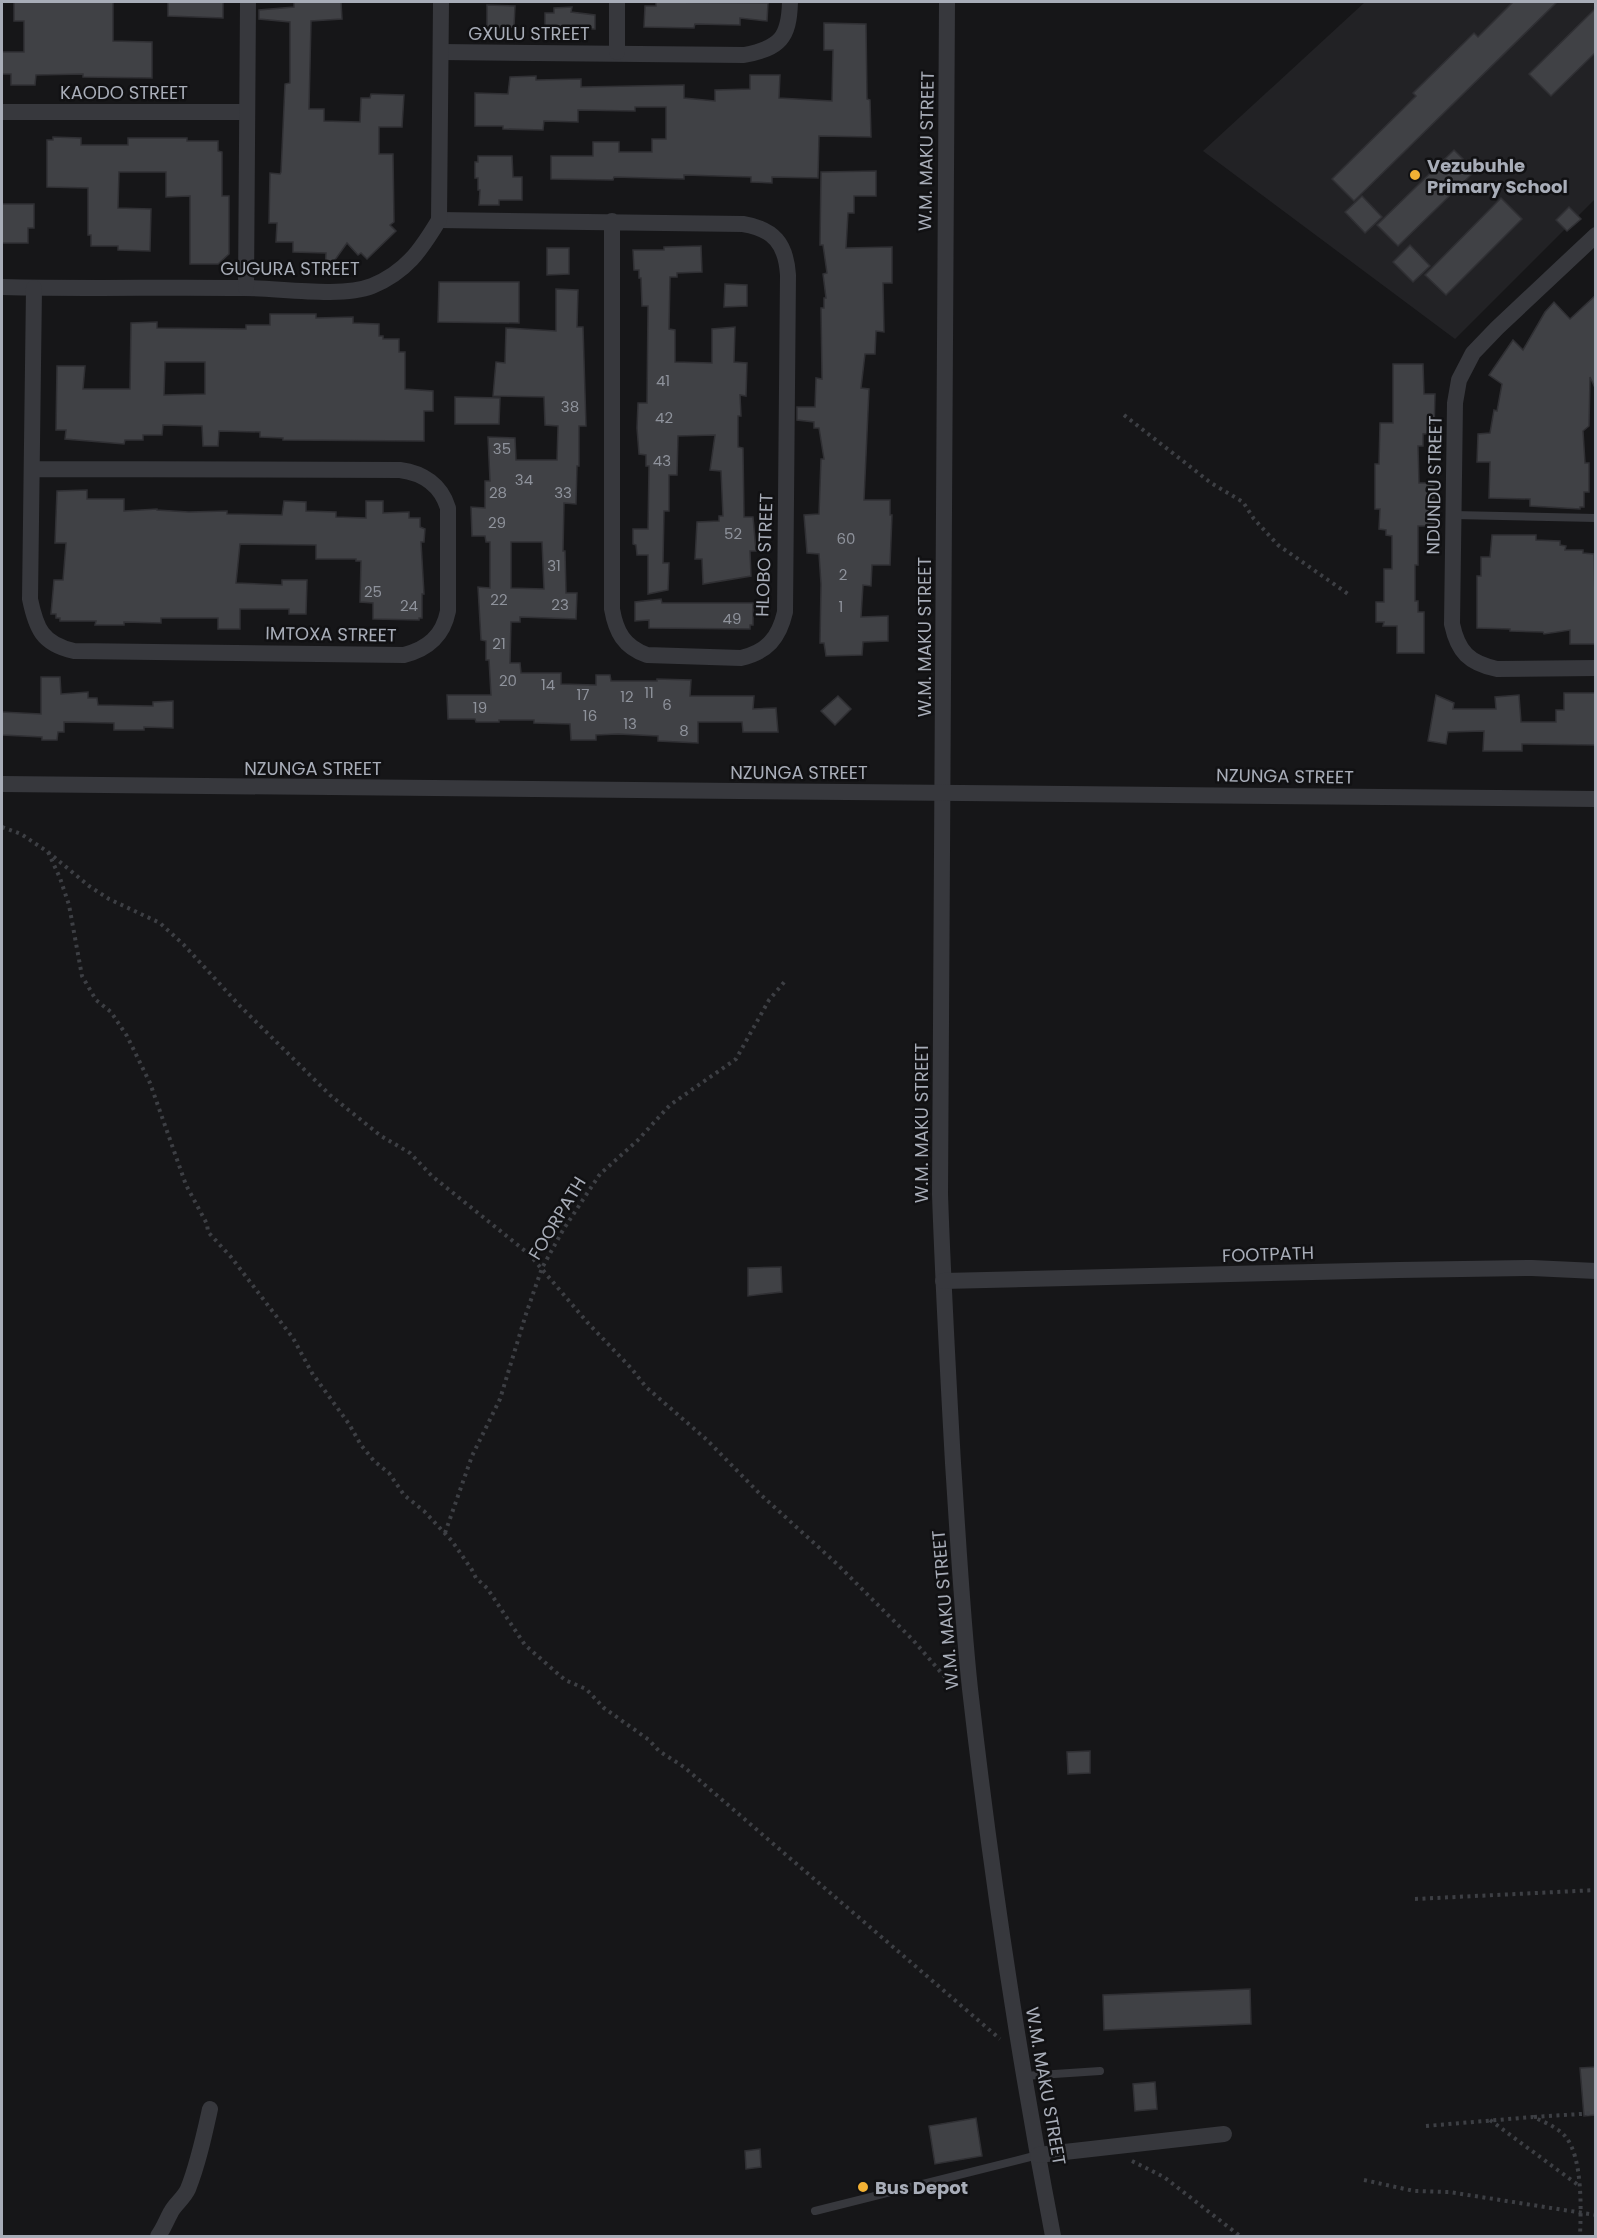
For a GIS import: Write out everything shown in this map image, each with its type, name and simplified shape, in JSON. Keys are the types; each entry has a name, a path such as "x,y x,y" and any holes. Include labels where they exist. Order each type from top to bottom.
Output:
{"street":[{"path":"246,288 248,2"},
{"path":"439,220 441,2"},
{"path":"617,2 617,52"},
{"name":"GXULU STREET","path":"441,52 744,55 775,45 783,36 790,21 790,2"},
{"name":"W.M. MAKU STREET","path":"947,2 940,1170 943,1281 959,1567 970,1688 1003,1953 1053,2236"},
{"name":"KAODO STREET","path":"2,112 247,112"},
{"name":"HLOBO STREET","path":"439,220 612,221 743,224 757,226 768,232 783,249 788,275 785,612 782,625 775,638 754,655 741,658 647,655 626,644 614,622 612,609 612,221"},
{"name":"GUGURA STREET","path":"2,287 350,290 370,286 392,276 408,264 420,251 439,220"},
{"name":"NDUNDU STREET","path":"1596,235 1473,353 1459,380 1455,404 1452,624 1455,636 1466,656 1481,666 1497,669 1596,668"},
{"name":"IMTOXA STREET","path":"32,469 400,470 424,476 445,496 448,508 446,623 429,645 404,655 74,651 59,648 39,630 30,599 34,288"},
{"name":"NZUNGA STREET","path":"2,784 1596,799"},
{"name":"FOOTPATH","path":"943,1281 1388,1270 1532,1268 1596,1271"},
{"path":"158,2236 171,2212 188,2189 202,2148 210,2109"},
{"path":"1038,2155 1224,2134"}],"lane":[{"path":"1453,515 1596,518"},
{"path":"1023,2076 1100,2071"},
{"path":"815,2211 1038,2155"}],"path":[{"path":"1124,415 1211,483 1243,502 1254,519 1278,545 1351,596"},
{"path":"2,827 21,834 48,852 109,900 160,923 330,1095 381,1136 410,1153 432,1176 529,1254 646,1387 707,1440 760,1494 837,1564 913,1640 952,1685"},
{"path":"48,852 69,905 82,976 96,1000 111,1012 127,1036 150,1083 186,1185 207,1224 208,1232 231,1257 293,1338 312,1373 349,1424 361,1445 374,1461 389,1473 404,1495 424,1510 445,1533 462,1554 479,1582 488,1588 525,1645 540,1659 565,1680 586,1689 604,1708 684,1767 1021,2058"},
{"name":"FOORPATH","path":"445,1533 472,1456 500,1399 542,1268 563,1230 578,1211 600,1174 638,1140 670,1105 736,1059 769,1000 786,980"},
{"path":"1416,1899 1596,1890"},
{"path":"1426,2126 1596,2113"},
{"path":"1533,2117 1565,2135 1574,2150 1581,2213 1580,2236"},
{"path":"1490,2120 1578,2186"},
{"path":"1112,2147 1138,2166 1164,2177 1240,2236"},
{"path":"1364,2181 1414,2191 1449,2192 1596,2215"}],"shaded area":[{"name":"Vezubuhle Primary School","path":"1365,2 1595,2 1595,199 1455,339 1203,151"}],"building":[{"path":"14,2 113,2 113,41 152,42 152,78 83,77 83,74 36,75 35,85 11,85 11,74 2,74 2,52 24,52 24,21 14,21"},
{"path":"168,2 223,2 223,18 168,16"},
{"path":"294,2 341,2 342,19 311,21 309,109 324,109 324,121 360,122 361,98 370,98 371,94 404,95 402,127 379,127 379,154 393,154 394,222 390,225 396,231 367,259 361,253 358,255 347,243 325,274 326,253 293,252 293,242 276,242 277,223 269,223 270,173 280,174 281,172 285,84 290,83 290,22 259,19 259,10 294,7"},
{"path":"656,2 768,3 767,21 740,18 740,25 695,24 694,28 644,27 645,6 656,6"},
{"path":"1513,2 1557,2 1354,201 1332,179 1416,96 1413,93 1474,33 1478,37"},
{"path":"487,5 515,6 514,27 487,28"},
{"path":"572,7 571,12 595,15 595,29 545,28 545,13 554,13 554,8"},
{"path":"1596,8 1596,52 1551,96 1529,74"},
{"path":"824,23 866,24 867,99 870,100 871,137 819,136 818,178 772,177 772,183 751,182 751,177 684,175 684,179 614,177 613,180 551,179 551,156 593,156 593,142 619,142 619,152 652,152 652,139 666,139 666,107 635,107 635,111 578,110 578,122 544,121 543,130 475,126 475,93 508,94 510,77 536,76 536,80 581,79 581,87 684,85 684,98 715,101 715,90 750,89 750,75 780,75 779,98 832,101 833,50 824,50"},
{"path":"53,137 81,138 81,145 128,145 128,138 187,138 187,141 218,141 218,151 222,152 222,196 229,196 229,254 218,264 190,264 190,196 166,197 166,172 119,172 118,208 151,209 150,251 118,250 118,246 91,246 91,235 88,235 88,188 47,187 47,140 53,140"},
{"path":"1454,150 1475,171 1398,246 1377,225"},
{"path":"478,156 512,156 513,177 522,177 522,200 499,200 499,205 479,205 480,190 478,190 478,178 475,178 475,162 478,162"},
{"path":"876,171 876,196 854,196 854,213 848,213 846,248 892,247 892,283 883,283 884,332 876,331 875,354 865,354 861,388 869,389 864,500 890,500 890,515 892,515 890,565 872,565 871,586 863,585 861,617 888,616 888,641 863,642 862,655 826,656 824,643 820,643 819,554 807,553 804,515 819,514 821,459 824,459 819,428 814,428 814,422 797,420 797,407 815,407 816,378 822,379 821,308 824,308 824,298 826,298 823,274 827,273 823,245 820,245 821,172"},
{"path":"1362,196 1382,217 1365,233 1345,212"},
{"path":"1501,198 1522,219 1446,295 1425,275"},
{"path":"2,204 34,204 34,228 28,228 28,243 2,243"},
{"path":"1569,207 1581,219 1567,231 1556,220"},
{"path":"1410,245 1430,266 1413,282 1393,262"},
{"path":"701,246 702,272 677,273 677,277 670,277 669,329 675,330 675,362 712,363 712,329 735,327 734,362 747,363 746,396 740,395 741,416 738,416 738,447 743,448 744,517 753,517 756,551 750,551 751,576 703,584 702,559 695,559 697,522 719,521 719,516 723,516 721,471 710,470 715,435 678,436 677,475 669,475 669,511 664,511 663,563 669,563 668,590 648,594 648,555 637,555 636,545 633,544 633,529 648,529 649,466 646,466 646,455 639,454 637,428 638,403 647,403 648,306 642,306 641,278 639,278 639,270 634,270 633,250 664,250 664,247"},
{"path":"547,248 569,248 569,274 547,275"},
{"path":"439,282 519,282 519,323 438,322"},
{"path":"725,284 747,285 747,306 724,307"},
{"path":"556,289 578,290 577,327 583,327 586,426 579,426 576,504 564,503 563,551 565,551 566,593 577,593 576,619 520,617 520,622 511,622 510,663 520,663 521,673 561,673 561,684 596,685 596,675 610,675 611,681 691,680 690,696 754,696 753,709 776,708 778,732 743,732 742,722 698,722 698,743 658,741 658,736 618,734 596,735 596,740 571,740 570,724 534,723 534,720 476,722 475,719 448,719 447,695 491,695 486,641 481,640 478,587 490,588 490,542 486,542 485,536 472,536 471,507 485,508 485,481 490,481 488,437 515,438 516,460 557,460 558,426 545,425 544,397 493,396 496,362 505,363 506,328 556,331","holes":["511,542 542,542 544,589 511,588"]},
{"path":"1596,295 1596,390 1590,377 1589,426 1583,431 1585,463 1589,463 1589,492 1584,492 1584,507 1580,509 1530,506 1530,499 1489,498 1490,462 1477,462 1478,434 1490,433 1502,384 1489,375 1513,340 1523,350 1545,312 1554,302 1570,319"},
{"path":"270,314 316,314 316,318 353,317 353,323 379,324 379,336 383,336 383,339 399,339 399,352 405,352 405,389 433,391 433,411 424,411 424,441 283,440 283,438 260,437 260,432 219,431 218,446 203,446 202,426 163,425 162,435 143,435 143,440 125,440 124,444 65,439 66,430 56,430 57,366 85,366 83,389 130,389 131,323 157,322 157,328 246,329 246,325 270,325","holes":["165,362 205,362 205,394 164,395"]},
{"path":"1393,364 1423,364 1424,394 1435,394 1434,433 1423,434 1423,446 1418,446 1419,483 1434,483 1435,526 1418,526 1418,565 1415,565 1415,601 1418,601 1418,612 1424,612 1424,653 1397,653 1397,626 1383,626 1384,622 1376,622 1376,602 1384,602 1384,569 1392,569 1392,536 1386,535 1386,530 1379,529 1380,509 1375,509 1375,464 1379,464 1380,423 1393,423"},
{"path":"455,397 500,398 499,424 455,424"},
{"path":"87,490 87,499 124,499 124,511 157,509 282,515 284,501 306,502 306,511 336,512 336,517 366,518 366,501 383,501 383,513 409,512 409,518 420,518 420,527 425,529 424,542 421,542 424,594 422,594 422,618 419,620 373,619 373,603 360,602 361,561 316,559 316,545 240,544 236,583 282,585 282,580 307,580 306,614 289,614 289,609 240,609 240,629 218,629 218,618 161,618 161,623 124,622 124,625 95,625 96,621 60,621 60,618 56,618 56,614 51,614 54,580 63,580 66,543 55,543 57,491"},
{"path":"1492,535 1536,535 1536,540 1560,541 1560,545 1566,546 1565,550 1583,550 1583,553 1594,554 1596,644 1570,644 1570,630 1544,634 1543,632 1510,631 1510,629 1477,628 1477,576 1481,576 1481,557 1490,557"},
{"path":"661,599 662,603 753,603 753,625 750,625 750,629 649,628 649,620 635,621 635,602"},
{"path":"41,677 60,677 61,694 88,692 88,698 97,698 98,705 153,706 153,702 173,701 173,728 144,727 144,730 114,730 114,723 64,722 64,732 58,732 57,740 2,735 2,712 41,714"},
{"path":"1564,693 1596,693 1596,745 1522,744 1522,751 1483,751 1484,731 1448,732 1446,744 1428,741 1436,695 1454,703 1453,709 1496,709 1495,697 1519,695 1521,722 1556,722 1556,710 1564,710"},
{"path":"838,696 851,709 835,725 821,711"},
{"path":"781,1267 782,1292 748,1296 748,1268"},
{"path":"1090,1751 1090,1773 1068,1774 1067,1752"},
{"path":"1250,1989 1251,2024 1104,2030 1103,1995"},
{"path":"1596,2067 1596,2115 1584,2116 1580,2068"},
{"path":"1155,2082 1157,2109 1135,2111 1133,2084"},
{"path":"976,2118 982,2156 935,2164 929,2126"},
{"path":"760,2149 761,2167 746,2169 745,2151"}],"place":[{"name":"Vezubuhle Primary School","path":"1415,175"},
{"name":"Bus Depot","path":"863,2187"}]}
